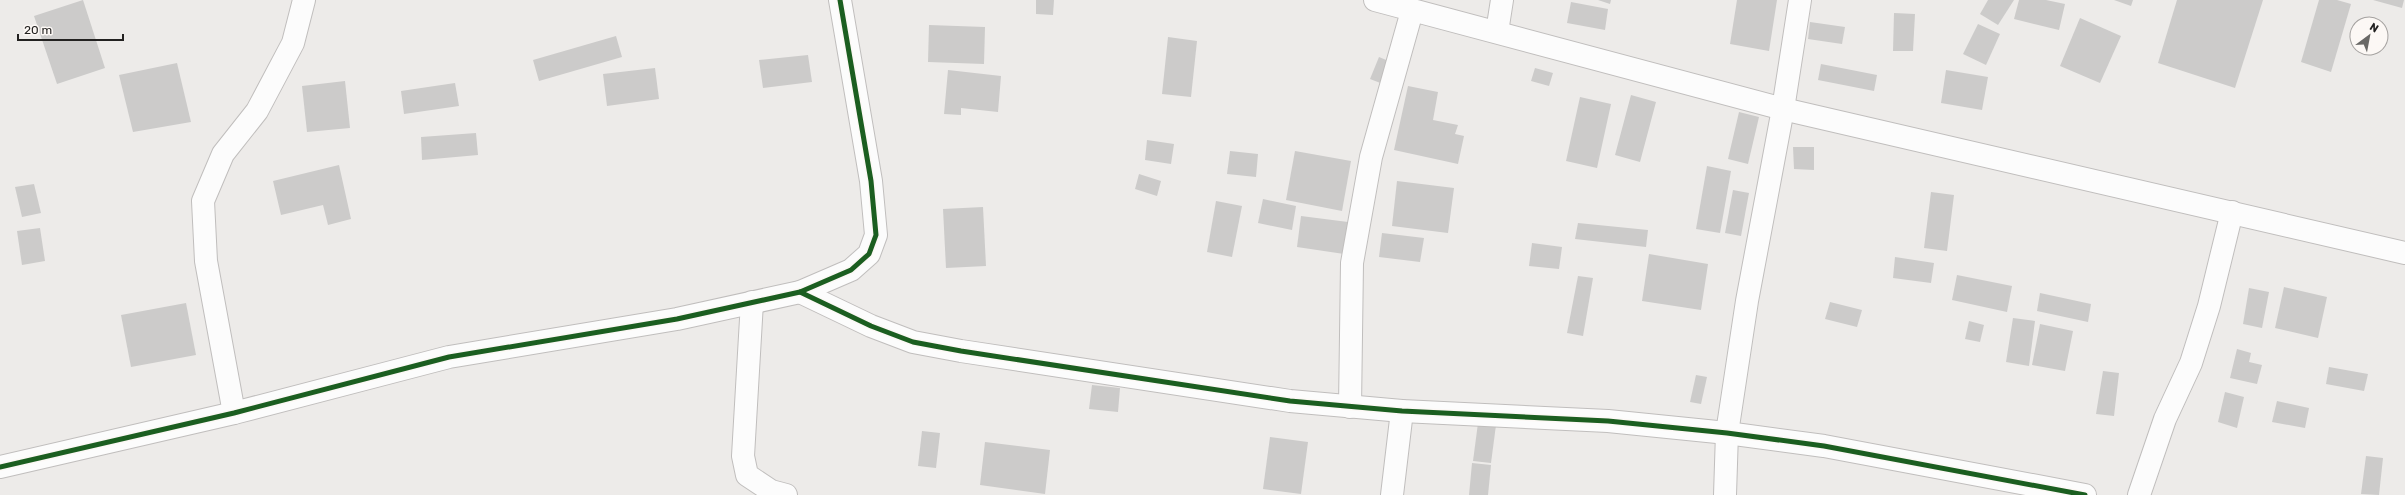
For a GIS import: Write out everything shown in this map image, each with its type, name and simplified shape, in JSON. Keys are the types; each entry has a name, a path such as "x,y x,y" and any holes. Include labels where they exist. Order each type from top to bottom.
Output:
{"street":[{"path":"234,413 206,261 203,201 223,154 257,111 294,43 304,0"},
{"path":"0,467 234,413 449,357 677,319 800,292 851,270 864,261 874,246 876,235 871,181 840,0"},
{"path":"1375,0 1783,109 2405,253"},
{"path":"1497,32 1502,0"},
{"path":"1725,495 1727,432 1747,300 1783,109 1800,0"},
{"path":"1350,407 1352,263 1371,157 1412,11"},
{"path":"2139,495 2165,419 2191,363 2209,306 2232,212"},
{"path":"800,292 871,326 913,342 1290,401 1402,411 1608,421 1727,432 1831,448 2085,495"},
{"path":"752,302 743,456 747,475 771,491 786,495"},
{"path":"1392,495 1402,411"}],"building":[{"path":"83,0 105,68 57,84 34,16"},
{"path":"1036,0 1054,0 1053,15 1036,14"},
{"path":"1598,0 1611,0 1610,4"},
{"path":"1737,0 1777,0 1769,51 1730,44"},
{"path":"1988,0 2014,0 1998,25 1980,14"},
{"path":"2019,0 2046,0 2065,4 2059,30 2014,19"},
{"path":"2114,0 2133,0 2131,6"},
{"path":"2177,0 2263,0 2235,88 2158,63"},
{"path":"2319,0 2337,0 2351,4 2331,72 2301,62"},
{"path":"2373,0 2404,0 2402,8"},
{"path":"1571,2 1608,9 1605,30 1567,23"},
{"path":"1894,13 1915,14 1913,51 1893,51"},
{"path":"2080,18 2121,36 2100,83 2060,66"},
{"path":"1810,22 1845,27 1842,44 1808,39"},
{"path":"1978,24 2000,34 1986,65 1963,54"},
{"path":"929,25 985,27 984,64 928,62"},
{"path":"616,36 622,57 539,81 533,60"},
{"path":"1168,37 1197,41 1191,97 1162,94"},
{"path":"808,55 812,82 763,88 759,60"},
{"path":"1379,57 1391,62 1383,84 1370,79"},
{"path":"177,63 191,122 133,132 119,75"},
{"path":"1821,64 1877,75 1874,91 1818,80"},
{"path":"655,68 659,99 607,106 603,74"},
{"path":"1535,68 1553,73 1549,86 1531,81"},
{"path":"948,70 1001,76 998,112 961,108 961,115 944,114"},
{"path":"1946,70 1988,77 1982,110 1941,103"},
{"path":"345,81 350,128 307,132 302,86"},
{"path":"455,83 459,106 404,114 401,91"},
{"path":"1408,86 1438,92 1433,120 1458,125 1455,134 1464,136 1458,164 1394,150"},
{"path":"1631,95 1656,102 1640,162 1615,155"},
{"path":"1580,97 1611,104 1597,168 1566,161"},
{"path":"1739,112 1759,117 1748,164 1728,159"},
{"path":"476,133 478,155 422,160 421,137"},
{"path":"1147,140 1174,144 1171,164 1145,160"},
{"path":"1793,147 1814,147 1814,170 1794,169"},
{"path":"1230,151 1258,154 1256,177 1227,174"},
{"path":"1295,151 1351,161 1342,211 1286,200"},
{"path":"339,165 351,219 328,225 323,205 281,215 273,181"},
{"path":"1707,166 1731,171 1720,233 1696,229"},
{"path":"1139,174 1161,181 1157,196 1135,189"},
{"path":"1397,181 1454,188 1448,233 1392,226"},
{"path":"34,184 41,213 22,217 15,187"},
{"path":"1733,190 1749,193 1741,236 1725,233"},
{"path":"1931,192 1954,195 1947,251 1924,248"},
{"path":"1263,199 1296,206 1292,230 1258,223"},
{"path":"1216,201 1242,206 1232,257 1207,252"},
{"path":"983,207 986,266 946,268 943,209"},
{"path":"1301,216 1348,222 1344,254 1297,247"},
{"path":"1578,223 1648,230 1646,247 1575,239"},
{"path":"40,228 45,261 22,265 17,231"},
{"path":"1382,233 1424,238 1420,262 1379,257"},
{"path":"1532,243 1562,247 1559,269 1529,266"},
{"path":"1649,254 1708,264 1701,310 1642,301"},
{"path":"1895,257 1934,263 1931,283 1893,278"},
{"path":"1957,275 2012,286 2007,312 1952,300"},
{"path":"1578,276 1593,278 1583,336 1567,333"},
{"path":"2284,287 2327,297 2318,338 2275,328"},
{"path":"2249,288 2269,292 2262,328 2243,324"},
{"path":"2040,293 2091,304 2088,322 2037,311"},
{"path":"1830,302 1862,310 1857,327 1825,319"},
{"path":"186,303 196,355 131,367 121,315"},
{"path":"2013,318 2035,321 2029,366 2006,362"},
{"path":"1969,321 1984,325 1980,342 1965,339"},
{"path":"2040,324 2073,331 2065,371 2032,365"},
{"path":"2237,349 2251,353 2249,362 2262,365 2257,384 2230,378"},
{"path":"2329,367 2368,374 2364,391 2326,384"},
{"path":"2103,371 2119,373 2114,416 2096,414"},
{"path":"1696,375 1707,377 1701,404 1690,402"},
{"path":"1092,385 1120,388 1118,412 1089,409"},
{"path":"2225,392 2244,397 2237,428 2218,422"},
{"path":"2277,401 2309,408 2305,428 2272,422"},
{"path":"1478,423 1496,425 1491,463 1473,461"},
{"path":"922,431 940,433 936,468 918,466"},
{"path":"1270,437 1308,442 1301,494 1263,489"},
{"path":"985,442 1050,450 1045,494 980,485"},
{"path":"2366,456 2383,458 2379,495 2361,494"},
{"path":"1472,463 1491,465 1488,495 1469,495"}],"cycle path":[{"path":"0,467 234,413 449,357 677,319 800,292 851,270 869,254 876,235 871,181 840,0"},
{"path":"800,292 871,326 913,342 961,351 1290,401 1402,411 1608,421 1727,433 1824,446 2085,495"}]}
